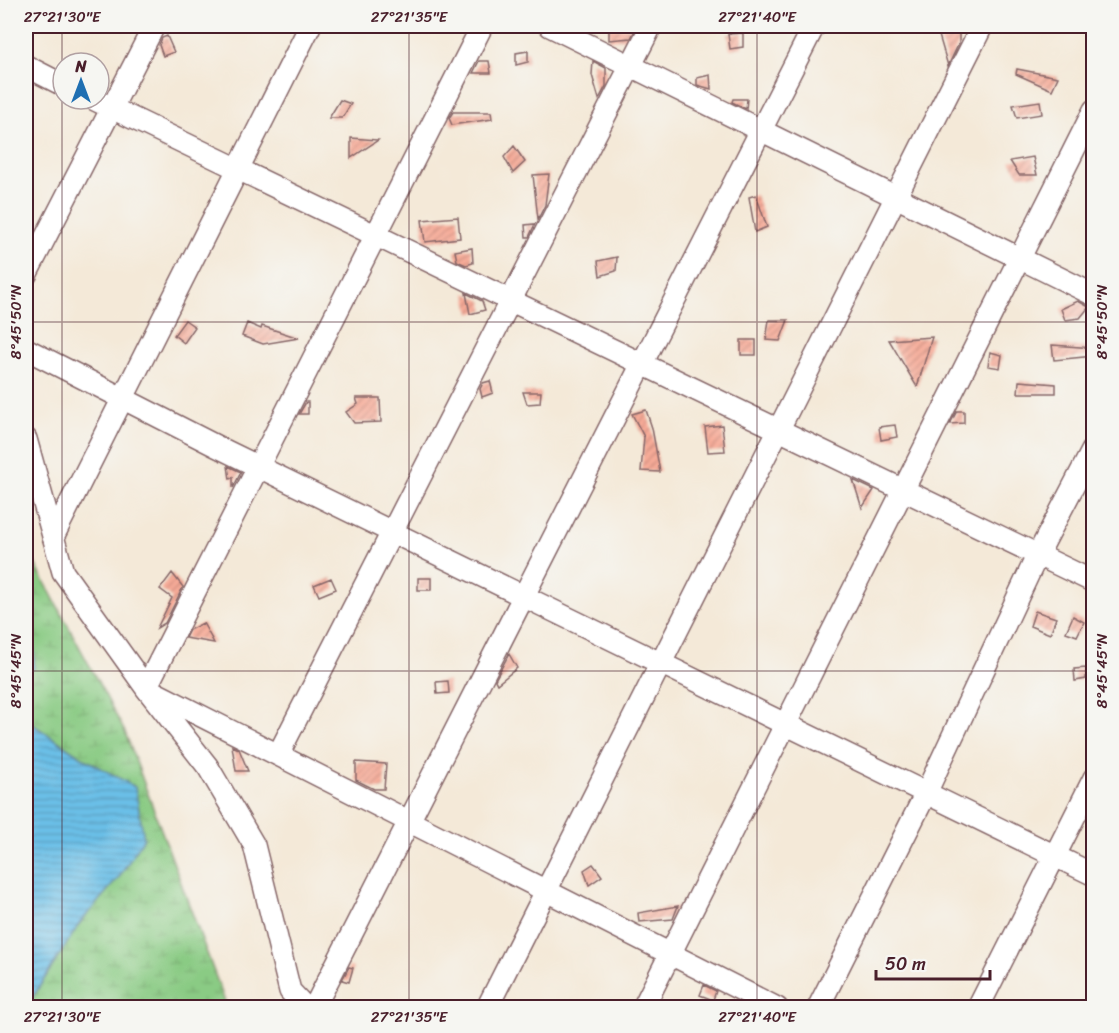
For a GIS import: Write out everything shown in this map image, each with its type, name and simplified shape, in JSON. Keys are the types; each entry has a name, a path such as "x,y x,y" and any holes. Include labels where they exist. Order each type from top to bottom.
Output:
{"street":[{"path":"111,90 154,26"},
{"path":"53,537 310,26"},
{"path":"146,688 482,26"},
{"path":"550,26 1094,295"},
{"path":"278,755 651,26"},
{"path":"314,1008 814,26"},
{"path":"487,1008 982,26"},
{"path":"26,66 51,79"},
{"path":"111,108 1094,582"},
{"path":"643,1008 1094,110"},
{"path":"26,275 99,111"},
{"path":"26,349 259,467 1094,875"},
{"path":"26,439 63,572 146,688 208,767 254,845 290,991 306,1008"},
{"path":"818,1008 926,793 1037,556 1094,447"},
{"path":"146,688 777,1008"},
{"path":"978,1008 1094,778"}],"green space":[{"path":"26,547 125,732 227,1007 26,1007"}],"water":[{"path":"26,639 34,649 34,668 26,673"},
{"path":"26,720 85,759 135,787 144,838 120,876 80,923 26,1008"}],"building":[{"path":"609,28 636,28 631,38 609,40"},
{"path":"959,31 959,43 948,66 938,32"},
{"path":"743,33 743,47 730,49 728,34"},
{"path":"167,36 174,52 163,56 159,45 162,38"},
{"path":"528,51 528,62 516,65 516,53"},
{"path":"479,61 489,61 491,73 473,73"},
{"path":"593,61 606,68 606,86 599,99 592,75"},
{"path":"1017,69 1058,77 1052,90 1016,74"},
{"path":"710,75 711,89 697,85 697,78"},
{"path":"733,99 747,99 746,109 732,102"},
{"path":"340,100 351,104 342,118 329,118"},
{"path":"1040,101 1042,114 1017,118 1013,105"},
{"path":"453,112 491,112 492,119 452,125 449,118"},
{"path":"351,138 378,140 351,158"},
{"path":"514,146 525,162 513,173 504,157"},
{"path":"1033,157 1037,175 1019,175 1010,161"},
{"path":"549,174 545,205 538,219 533,175"},
{"path":"756,195 767,227 755,232 749,197"},
{"path":"458,217 460,238 425,242 422,220"},
{"path":"535,224 529,237 526,237 525,225"},
{"path":"472,248 473,263 466,265 457,261 455,251"},
{"path":"617,257 616,271 600,276 598,261"},
{"path":"466,293 482,301 485,310 470,314"},
{"path":"1078,301 1089,307 1080,318 1065,320 1061,309"},
{"path":"185,320 195,327 184,343 174,335"},
{"path":"769,320 788,320 780,341 766,340"},
{"path":"247,323 261,329 262,326 299,338 263,344 242,336"},
{"path":"932,337 917,387 889,340"},
{"path":"741,340 756,340 756,355 741,355"},
{"path":"1052,345 1094,348 1094,356 1054,360"},
{"path":"990,352 1002,355 1000,368 988,366"},
{"path":"490,381 493,393 482,397 480,389 483,383"},
{"path":"1019,381 1056,384 1056,393 1018,393"},
{"path":"523,392 541,392 540,403 527,404"},
{"path":"356,398 380,398 381,422 354,423 346,412 358,404"},
{"path":"308,402 308,414 299,414"},
{"path":"646,410 652,428 660,472 641,471 644,437 632,414"},
{"path":"957,411 964,411 964,423 950,424"},
{"path":"722,425 725,451 708,452 705,427"},
{"path":"895,425 897,437 881,440 879,427"},
{"path":"228,466 241,472 233,488 233,477 230,479"},
{"path":"853,480 874,490 862,508"},
{"path":"172,573 183,587 165,623 157,628 172,598 160,589"},
{"path":"331,578 336,589 319,596 314,585"},
{"path":"418,578 431,578 431,590 418,590"},
{"path":"1035,611 1056,618 1050,634 1030,626"},
{"path":"1073,616 1084,622 1077,636 1066,632"},
{"path":"203,623 214,643 185,638 189,630"},
{"path":"509,654 517,668 497,684 495,680"},
{"path":"1086,668 1086,679 1075,681 1074,669"},
{"path":"448,681 449,693 437,694 436,682"},
{"path":"232,746 239,749 248,771 236,771"},
{"path":"356,762 386,764 384,789 374,789 356,780"},
{"path":"593,864 602,876 589,885 584,870"},
{"path":"678,906 673,919 639,922 638,913"},
{"path":"349,967 353,968 349,982 342,980"},
{"path":"704,985 716,991 713,1000 700,995"}]}
